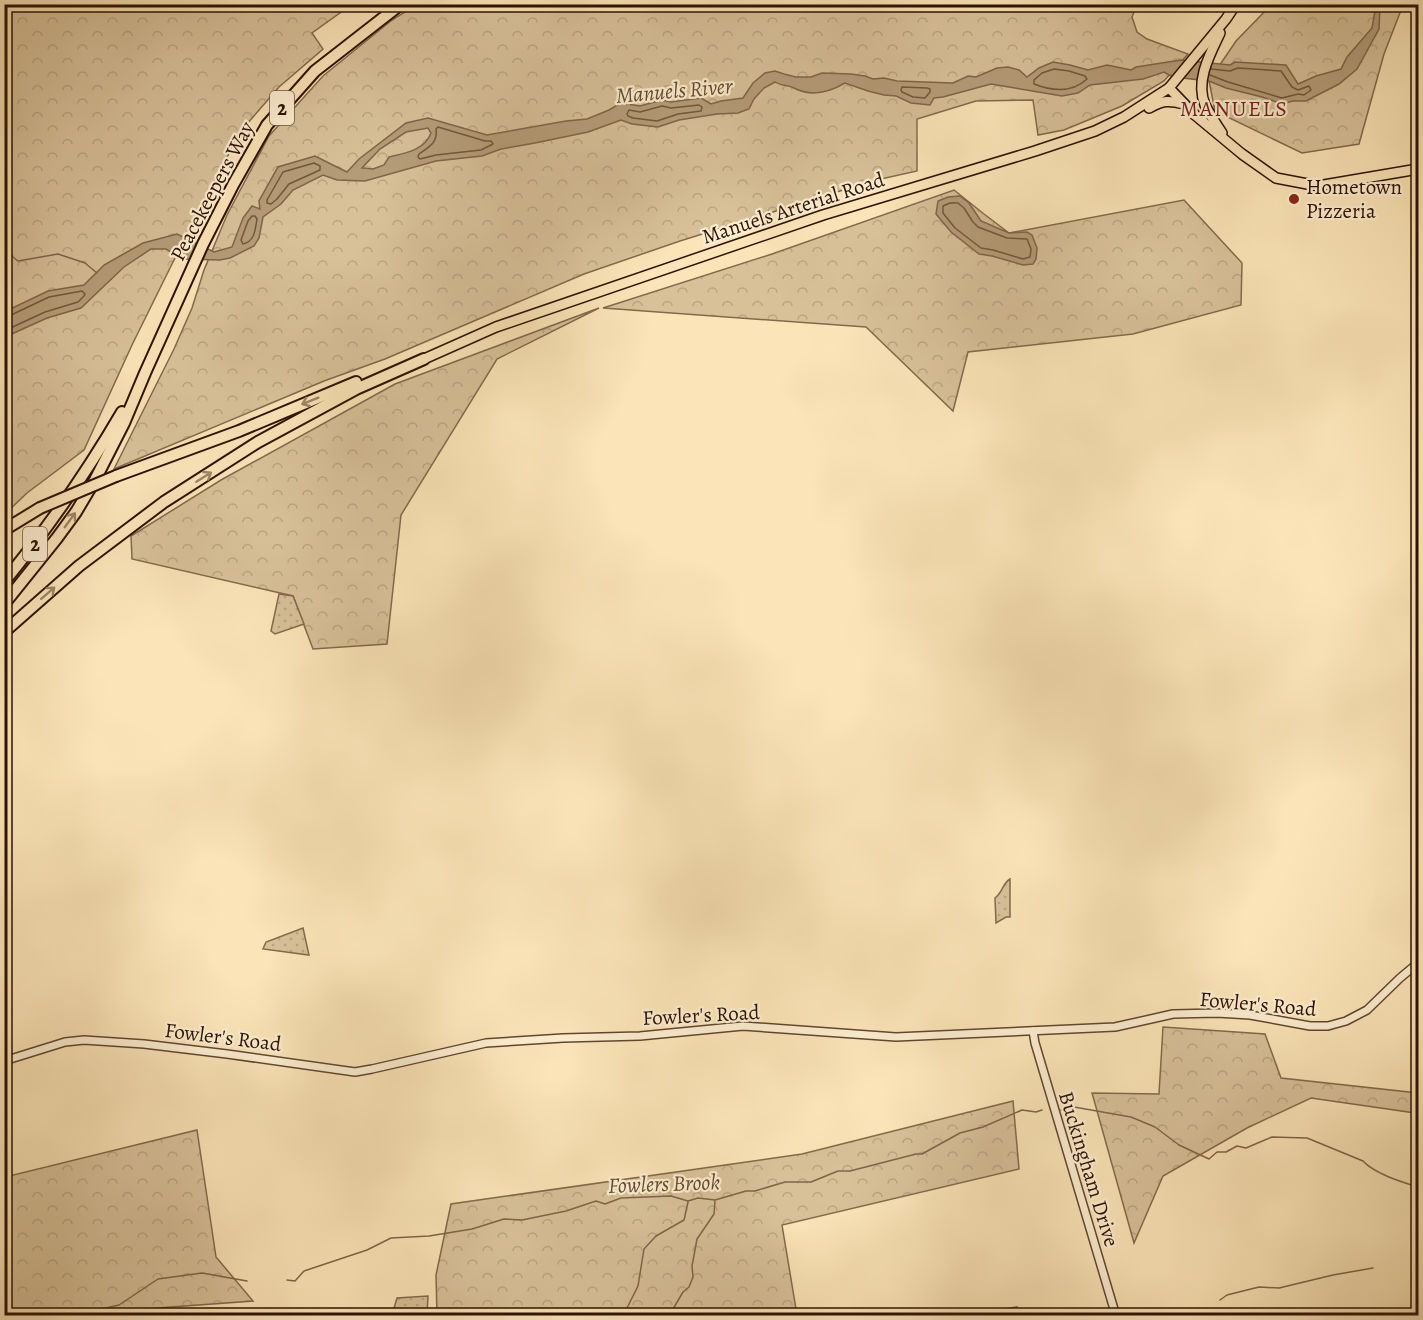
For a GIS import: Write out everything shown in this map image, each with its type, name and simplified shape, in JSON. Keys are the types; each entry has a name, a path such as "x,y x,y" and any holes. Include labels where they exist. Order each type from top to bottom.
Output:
{"highway":[{"name":"Peacekeepers Way","path":"4,604 57,538 91,488 124,423 203,244 267,125 315,71 401,4"},
{"path":"4,530 40,508 116,476 239,431 368,377 424,359"},
{"path":"4,632 79,566 164,502 268,437 356,389 424,359"},
{"name":"Peacekeepers Way","path":"4,582 84,475 145,373"}],"main road":[{"path":"1228,141 1204,103 1202,86 1205,67 1226,20 1236,4"},
{"name":"Manuels Arterial Road","path":"424,359 496,327 773,232 1095,131 1124,117 1169,88 1226,20"},
{"path":"1169,88 1195,115 1242,154 1276,178 1318,186 1419,170"},
{"path":"1124,117 1166,101 1185,105"}],"street":[{"name":"Fowler's Road","path":"4,1061 65,1042 84,1040 114,1041 227,1054 355,1072 486,1043 640,1036 743,1026 896,1038 1115,1027 1173,1014 1241,1014 1310,1026 1333,1025 1365,1012 1419,963"},
{"name":"Buckingham Drive","path":"1033,1031 1116,1316"}],"green space":[{"path":"673,4 729,6 743,4 1137,5 1132,17 1137,32 1147,39 1188,54 1164,81 1122,106 1064,130 1038,135 1033,100 976,101 917,119 917,171 872,181 680,241 584,274 385,359 324,381 114,469 174,349 227,215 269,136 323,76 392,20 416,5"},
{"path":"5,5 351,5 312,33 323,49 279,87 240,132 132,345 84,450 27,493 5,514"},
{"path":"1271,5 1403,5 1384,54 1359,144 1302,153 1215,111 1209,81 1236,41"},
{"path":"954,190 1009,233 1184,200 1242,263 1241,305 1133,334 968,352 953,411 866,327 603,308 772,254"},
{"path":"599,308 497,359 401,515 387,644 313,649 293,596 132,559 131,536 221,480 395,384"},
{"path":"279,594 293,596 304,624 275,634 271,631"},
{"path":"1010,879 1010,917 996,923 995,898"},
{"path":"303,928 309,955 263,949 266,942"},
{"path":"1163,1027 1265,1034 1281,1078 1418,1093 1418,1120 1415,1113 1311,1098 1247,1128 1163,1176 1134,1243 1092,1093 1159,1094"},
{"path":"1013,1101 1019,1169 782,1225 797,1315 437,1315 436,1275 451,1204 802,1154"},
{"path":"197,1130 216,1257 253,1301 157,1308 131,1315 5,1315 5,1177"},
{"path":"428,1296 427,1315 392,1315 397,1298"},
{"path":"1017,1307 1016,1315 967,1315"}],"water":[{"path":"1376,5 1380,5 1379,29 1357,69 1339,84 1306,101 1282,104 1209,81 1173,77 1164,72 1143,79 1090,85 1078,93 1062,96 991,84 934,98 930,105 911,103 896,96 868,91 845,83 826,91 813,93 775,82 764,88 749,109 738,113 679,120 658,127 632,124 621,120 588,132 501,149 482,156 436,161 365,181 337,180 323,175 293,190 281,204 263,217 259,238 254,246 230,258 220,260 182,259 166,249 151,249 124,267 81,308 47,318 5,337 4,312 48,291 84,285 104,265 143,243 177,234 214,252 232,247 243,218 252,206 260,209 259,201 278,167 315,156 347,172 359,159 406,123 428,118 487,135 587,119 621,103 640,106 662,100 671,102 701,98 711,104 743,98 753,83 765,73 775,71 796,77 811,77 822,73 851,74 873,79 953,83 968,76 976,77 997,68 1008,67 1019,70 1027,77 1053,62 1088,70 1107,65 1131,70 1136,67 1181,60 1230,65 1235,62 1286,65 1298,84 1341,69 1347,57 1372,28","holes":["428,128 431,133 419,147 389,157 384,165 373,169 362,168 380,149 406,132"]},
{"path":"960,196 969,203 981,221 1009,233 1027,232 1032,235 1037,248 1033,264 1023,265 979,254 951,232 936,214 938,201"}],"waterway":[{"path":"4,240 13,257 18,261 58,254 85,263 97,273"},
{"name":"Fowlers Brook","path":"1061,1110 1074,1107 1131,1117 1155,1127 1179,1145 1209,1159 1217,1152 1226,1152 1237,1146 1246,1148 1272,1137 1307,1138 1363,1161 1374,1170 1389,1177 1418,1187"},
{"name":"Fowlers Brook","path":"287,1280 295,1281 304,1271 367,1250 391,1238 429,1236 472,1229 504,1219 522,1220 566,1211 596,1201 605,1204 621,1198 671,1196 688,1201 698,1198 715,1200 785,1182 811,1182 838,1171 850,1171 922,1154 960,1133 983,1127 1022,1110 1036,1112 1042,1110"},
{"path":"669,1316 683,1292 689,1287 693,1277 692,1266 697,1239 714,1214 715,1201"},
{"path":"623,1316 638,1286 644,1249 656,1236 684,1220 688,1202"},
{"path":"1412,1268 1418,1265"},
{"path":"1220,1300 1227,1295 1259,1287 1279,1288 1373,1268"},
{"name":"Fowlers Brook","path":"70,1316 119,1305 158,1279 202,1273 247,1281"},
{"name":"Fowlers Brook","path":"20,1316 36,1310 52,1316"}],"place":[{"name":"Hometown Pizzeria","path":"1294,199"}],"district":[{"name":"MANUELS","path":"1234,109"}],"water label":[{"name":"Manuels River","path":"674,91"}]}
